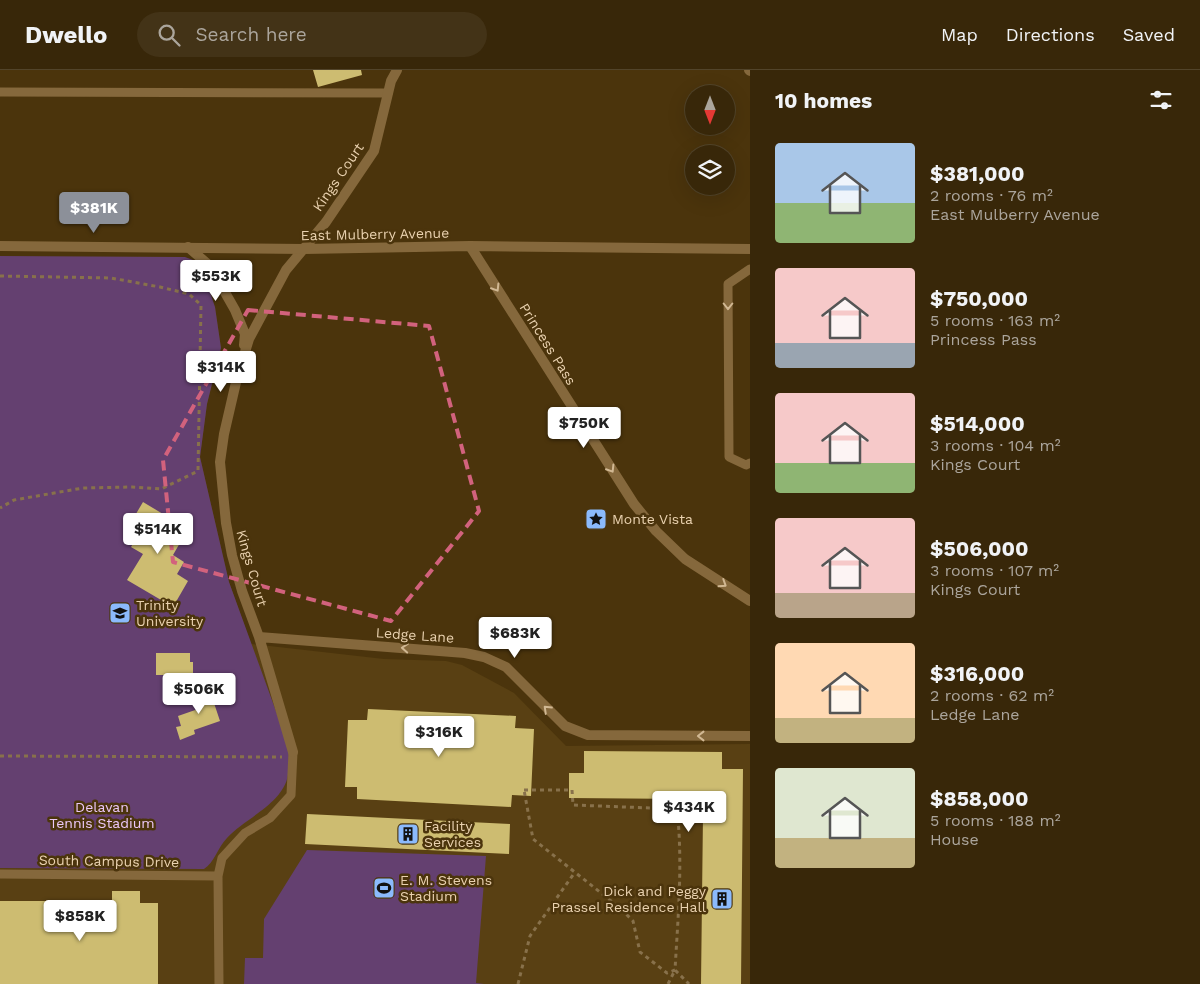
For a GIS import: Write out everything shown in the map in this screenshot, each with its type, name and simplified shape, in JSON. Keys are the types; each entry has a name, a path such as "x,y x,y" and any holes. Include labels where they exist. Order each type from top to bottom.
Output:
{"street":[{"name":"Kings Court","path":"388,70 391,80"},
{"name":"Kings Court","path":"291,755 259,637 232,555 226,523 220,462 224,434 250,340 286,270 326,222 374,152 391,80 397,70"},
{"name":"East Mulberry Avenue","path":"0,246 188,248 470,246 750,249"},
{"name":"Princess Pass","path":"470,246 634,504 656,531 685,558 750,601"},
{"name":"Kings Court","path":"188,248 210,266 235,310 245,334 244,358"},
{"name":"Ledge Lane","path":"259,637 465,653 484,658 506,667 566,726 588,735 750,736"}],"lane":[{"path":"0,92 388,93"},
{"path":"750,269 728,284 729,457 746,465 750,463"},
{"path":"219,984 218,876 222,858 244,833 270,818 291,796 291,755"},
{"name":"South Campus Drive","path":"0,874 218,876"}],"path":[{"path":"0,276 111,278 189,294 200,305 198,471 161,489 132,487 83,488 14,500 0,508"},
{"path":"0,756 291,755"},
{"path":"668,984 674,970 679,897 679,824 677,809 573,805 572,790 524,790 533,838 633,921 640,952 667,973 674,970"},
{"path":"518,984 530,936 575,872"},
{"path":"674,970 689,984"}],"highlighted area":[{"path":"248,310 429,326 479,511 391,621 173,562 163,460"}],"shaded area":[{"name":"Trinity University","path":"0,268 215,307 221,348 207,404 200,457 229,582 251,644 384,659 446,661 462,665 514,693 566,746 750,744 750,984 0,984"}],"green space":[{"name":"Delavan Tennis Stadium","path":"0,256 185,257 193,260 206,275 215,307 221,348 207,404 200,457 229,582 289,750 288,775 285,785 279,794 227,838 211,863 204,869 0,868"},
{"name":"E. M. Stevens Stadium","path":"307,850 486,856 476,983 484,984 244,984 245,958 263,958 264,919"}],"building":[{"path":"313,70 361,70 362,75 318,87"},
{"path":"143,502 188,529 173,555 184,562 177,574 188,581 173,607 127,580 143,554 131,547 138,535 127,529"},
{"path":"156,653 190,653 190,662 193,662 193,675 156,675"},
{"path":"208,685 220,721 194,730 195,734 180,740 176,727 181,726 178,716 201,708 194,690"},
{"path":"368,709 516,716 515,728 534,729 531,796 512,795 511,807 357,799 357,787 345,787 348,720 367,720"},
{"name":"Dick and Peggy Prassel Residence Hall","path":"584,751 722,752 722,769 743,769 741,984 701,984 703,814 688,814 688,799 569,798 569,773 584,773"},
{"name":"Facility Services","path":"307,814 510,824 509,854 305,844"},
{"path":"112,891 140,891 140,903 158,903 158,984 0,984 0,901 52,901 52,909 60,909 60,903 112,903"}],"place":[{"name":"Monte Vista","path":"596,519"},
{"name":"Trinity University","path":"120,613"},
{"name":"Facility Services","path":"408,834"},
{"name":"E. M. Stevens Stadium","path":"384,888"},
{"name":"Dick and Peggy Prassel Residence Hall","path":"722,899"}]}
